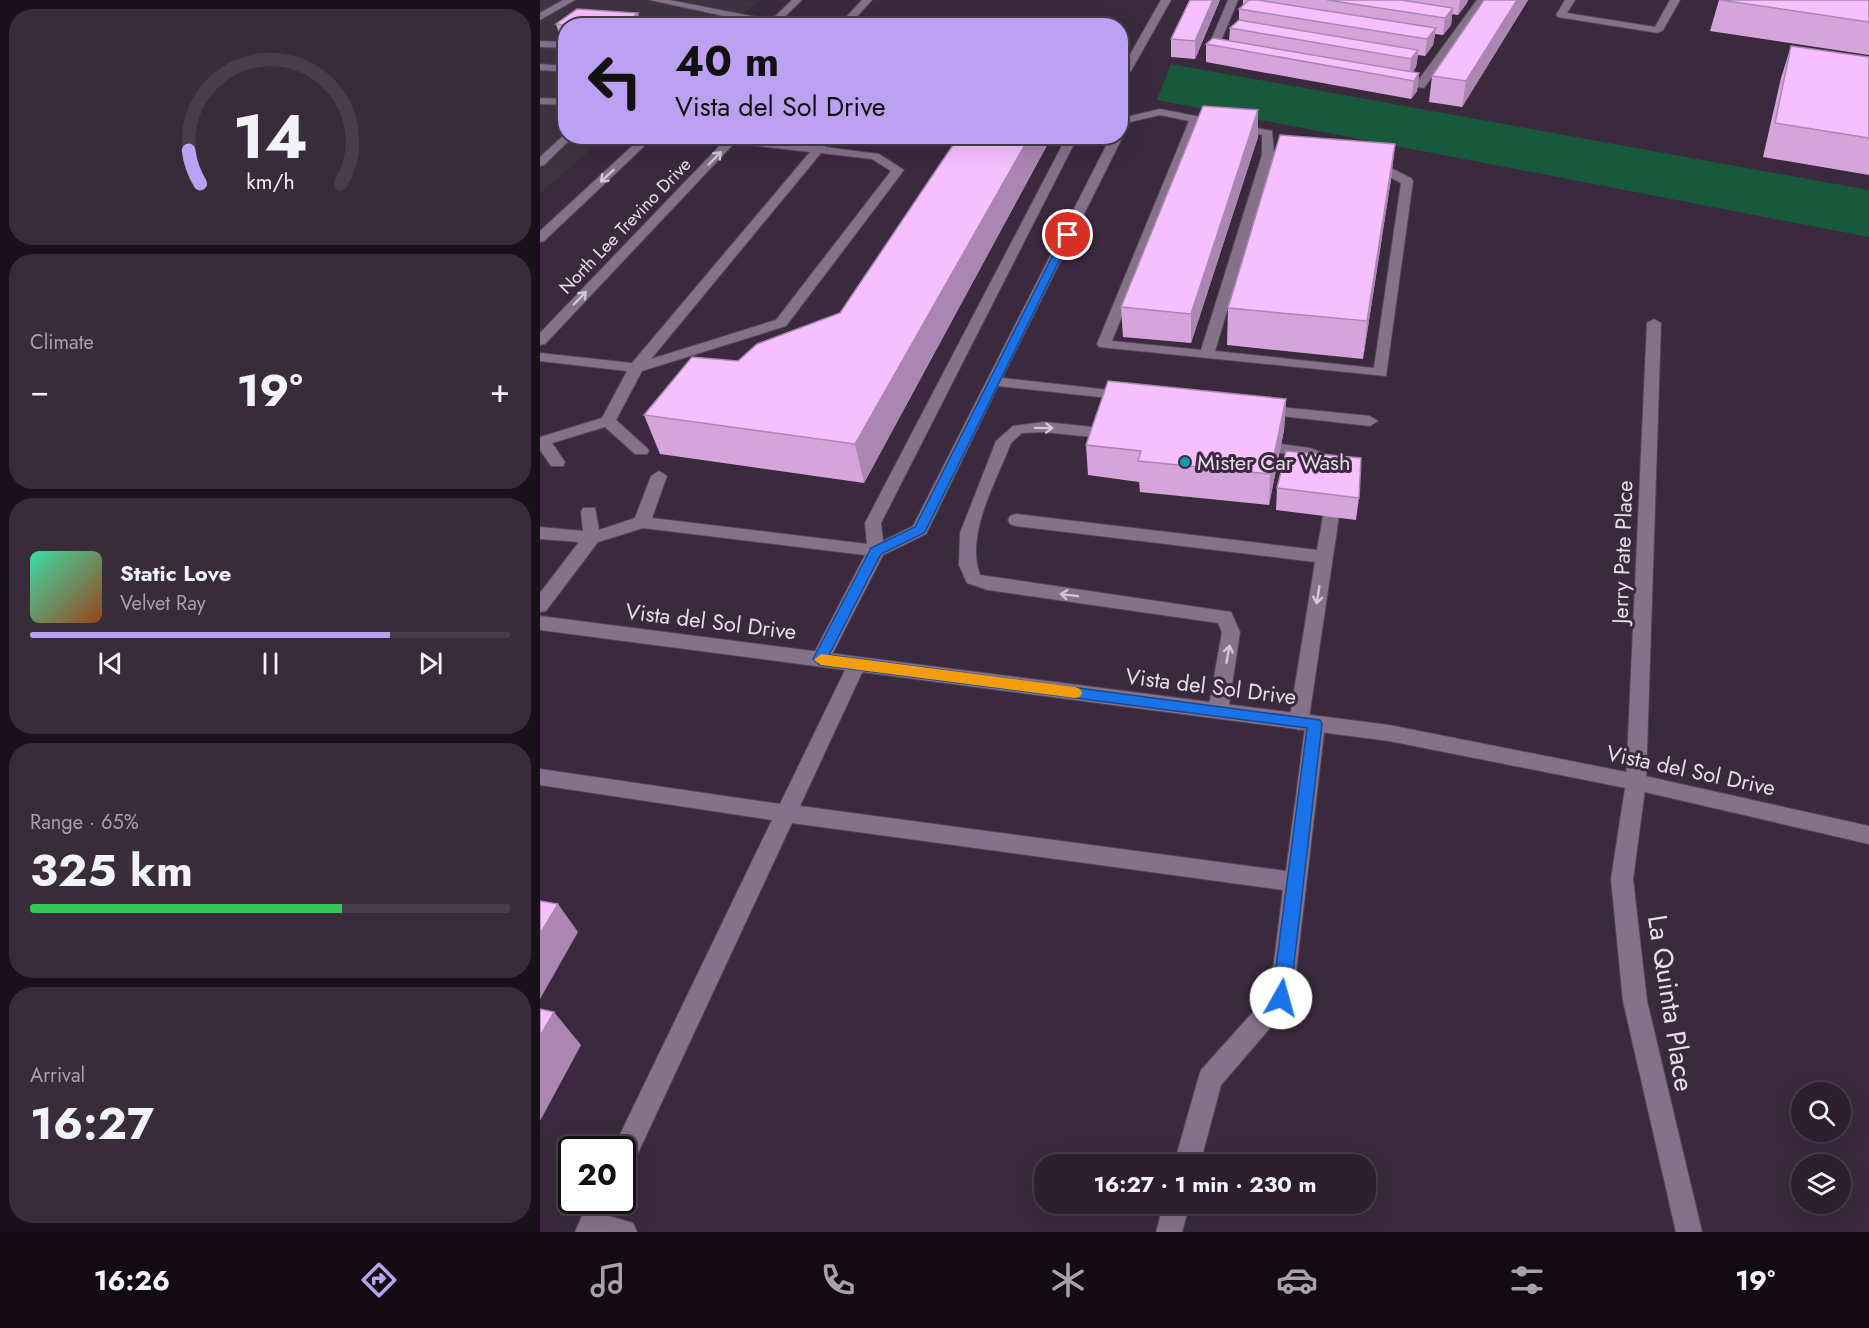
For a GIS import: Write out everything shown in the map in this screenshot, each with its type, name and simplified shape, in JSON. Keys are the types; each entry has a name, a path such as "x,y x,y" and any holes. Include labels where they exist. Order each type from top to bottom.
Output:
{"main road":[{"path":"540,17 570,0"},
{"path":"655,0 727,18"},
{"path":"777,18 797,0"},
{"path":"850,18 867,0"},
{"path":"1128,67 1166,0"},
{"path":"1233,0 1212,50 1235,54"},
{"path":"1385,80 1420,86 1482,0"},
{"path":"1570,0 1560,15 1658,30 1674,0"},
{"path":"540,44 558,45"},
{"path":"540,67 558,68"},
{"path":"540,100 558,101"},
{"path":"1128,120 1160,112 1268,133 1268,155 1207,355"},
{"path":"1195,118 1104,345 1381,373 1407,181 1383,169 1360,166"},
{"path":"540,162 560,144"},
{"name":"North Lee Trevino Drive","path":"540,238 641,144"},
{"name":"North Lee Trevino Drive","path":"540,341 728,144"},
{"path":"556,462 541,443 608,421 636,368 817,144"},
{"path":"540,357 636,368 782,323 898,170 875,156 827,144"},
{"path":"820,659 876,551 873,524 1068,144"},
{"path":"540,533 592,538 642,522 876,551 920,530 1113,144"},
{"path":"1268,155 1314,161"},
{"name":"Jerry Pate Place","path":"1635,782 1654,323"},
{"path":"993,381 1146,398"},
{"path":"1240,408 1370,421"},
{"path":"608,421 641,451"},
{"path":"1101,433 1044,427 1018,429 1004,441 968,532 970,572 973,579 988,584 1225,617 1231,632 1218,711"},
{"path":"1280,449 1304,451 1321,457 1337,465 1338,477"},
{"path":"642,522 659,476"},
{"path":"540,606 592,538 589,512"},
{"path":"1190,1154 1210,1079 1281,998 1324,557 1331,516"},
{"path":"1016,520 1324,557"},
{"name":"Vista del Sol Drive","path":"540,623 1389,733 1635,782 1869,835"},
{"path":"633,1136 784,813 857,664"},
{"path":"540,777 784,813 1294,882"},
{"name":"La Quinta Place","path":"1635,782 1622,879 1635,1002 1689,1232"},
{"path":"596,1214 589,1229 624,1232"},
{"path":"1169,1232 1174,1214"}],"shaded area":[{"path":"540,0 743,0 757,2 738,18 558,18 558,144 597,144 540,194"}],"green space":[{"path":"1171,64 1869,190 1869,237 1157,100"}],"building":[{"path":"1190,0 1213,0 1195,41 1171,39"},
{"path":"1249,0 1436,28 1427,39 1239,9"},
{"path":"1327,0 1401,0 1453,8 1445,18"},
{"path":"1484,0 1517,0 1466,81 1432,76"},
{"path":"1720,0 1869,0 1869,22"},
{"path":"577,9 638,13 632,18 564,18"},
{"path":"1239,20 1418,50 1411,59 1230,28"},
{"path":"1213,38 1419,73 1414,81 1206,44"},
{"path":"1791,46 1869,57 1869,138 1775,123"},
{"path":"1203,106 1258,110 1191,314 1121,307"},
{"path":"1280,135 1395,144 1367,321 1228,308"},
{"path":"954,144 1025,144 855,444 644,415 692,357 738,361 757,344 840,313"},
{"path":"1108,381 1286,399 1270,474 1138,461 1141,451 1086,445"},
{"path":"1286,451 1361,458 1359,498 1277,488"},
{"path":"540,901 558,904 540,934"},
{"path":"540,1009 554,1012 540,1036"}],"slow traffic":[{"path":"821,660 1075,693"}],"place":[{"name":"Mister Car Wash","path":"1185,462"}],"route":[{"path":"1068,235 920,530 876,551 820,659 1315,724 1281,998"}]}
